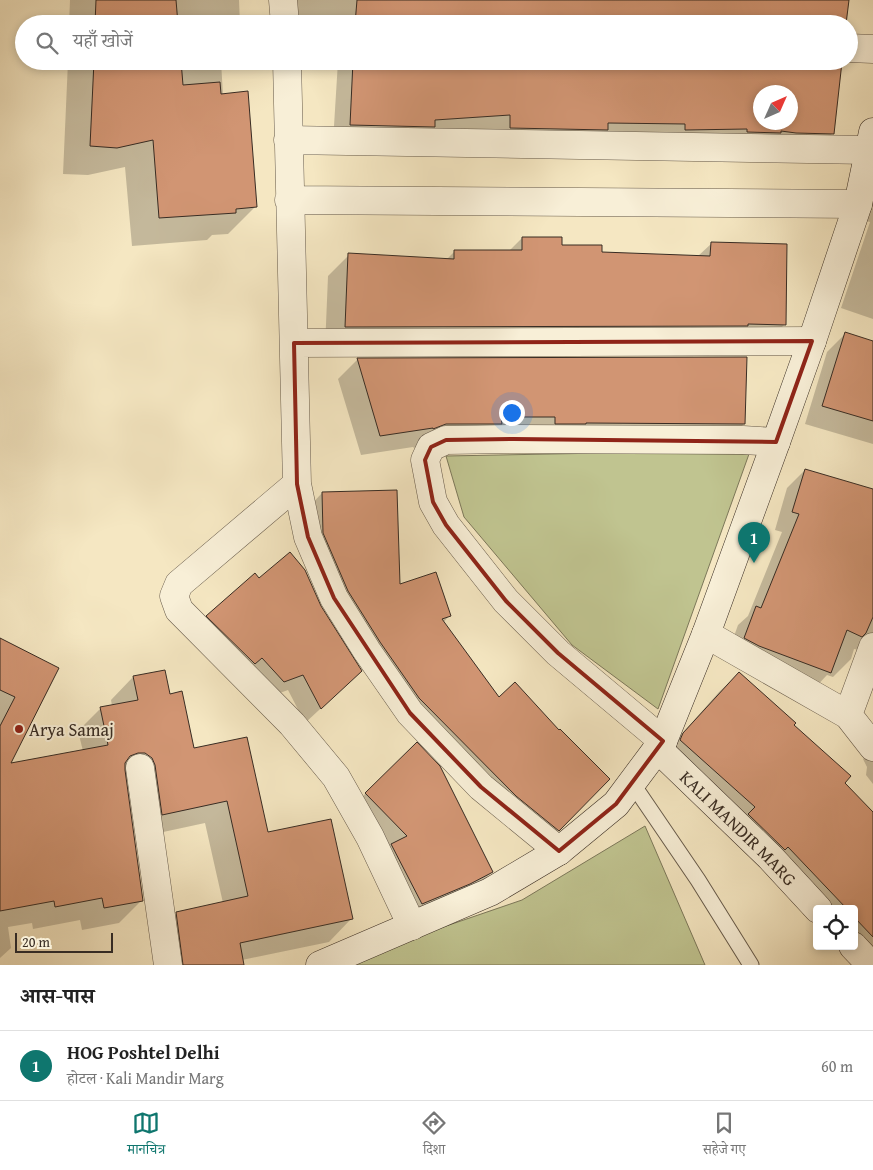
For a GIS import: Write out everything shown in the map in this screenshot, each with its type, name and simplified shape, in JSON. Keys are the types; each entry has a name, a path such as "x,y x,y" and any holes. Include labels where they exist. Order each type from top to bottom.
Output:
{"street":[{"path":"283,0 284,15"},
{"path":"858,48 873,49"},
{"path":"286,70 297,484 308,537 334,598 367,651 410,713 481,788 559,850"},
{"path":"288,140 871,141 858,204 812,341 706,634 660,744 616,804 559,850 490,892 320,965"},
{"path":"289,200 858,204"},
{"path":"294,343 812,341"},
{"name":"KALI MANDIR MARG","path":"776,442 742,440 446,440 432,447 425,460 433,502 446,525 506,601 558,653 660,744 814,905"},
{"path":"297,484 179,584 174,596 179,610 292,724 336,777 370,837 412,926"},
{"path":"706,634 848,715 873,747"},
{"path":"848,715 873,647"},
{"path":"140,768 168,965"},
{"path":"857,950 871,965"}],"lane":[{"path":"632,783 698,880 751,965"}],"highlighted area":[{"path":"812,341 776,442 514,439 446,440 431,447 425,460 433,502 446,525 506,601 558,653 663,741 616,804 559,851 481,787 410,713 334,598 308,537 297,484 294,343"}],"green space":[{"path":"604,453 749,454 658,709 572,645 464,517 446,456"},
{"path":"645,826 705,965 349,965 382,948 522,900"}],"building":[{"path":"96,0 176,0 177,15 95,15"},
{"path":"357,0 849,0 847,15 356,15"},
{"path":"94,70 182,70 183,85 220,82 221,94 248,91 257,207 236,209 236,213 159,218 153,140 117,148 90,146"},
{"path":"353,70 841,70 834,134 781,131 781,133 747,132 747,129 685,130 685,124 608,123 608,130 510,128 510,115 435,120 435,127 350,125"},
{"path":"522,237 562,237 562,245 602,245 602,252 710,256 711,242 787,244 786,325 345,327 348,253 454,259 454,250 522,250"},
{"path":"845,332 873,341 873,421 822,406"},
{"path":"747,357 745,424 555,424 555,417 501,417 502,424 446,424 433,429 380,436 357,358"},
{"path":"805,469 873,489 873,617 866,633 862,637 847,630 831,673 759,646 744,638 756,606 761,608 799,514 792,512"},
{"path":"397,490 400,584 436,572 451,616 442,619 499,697 515,682 559,730 610,779 559,831 516,796 419,698 380,642 348,591 323,533 322,492"},
{"path":"290,552 305,570 321,606 362,671 321,709 303,675 284,682 262,658 255,664 206,616 255,573 259,578"},
{"path":"0,638 59,668 11,763 108,745 100,707 138,700 133,676 165,670 170,694 182,691 194,748 247,737 268,832 331,819 353,919 240,943 244,965 183,965 176,912 248,896 227,801 162,815 155,765 152,758 145,753 130,756 125,763 143,901 104,908 102,898 55,907 54,901 0,911 0,726 15,697 0,690"},
{"path":"739,672 851,776 845,783 873,812 873,937 858,921 858,905 843,905 788,847 785,850 748,814 755,807 680,740 683,733"},
{"path":"417,742 440,766 493,872 422,904 391,844 407,836 365,793"}],"place":[{"name":"HOG Poshtel Delhi","path":"754,563"},
{"name":"Arya Samaj","path":"19,729"}]}
